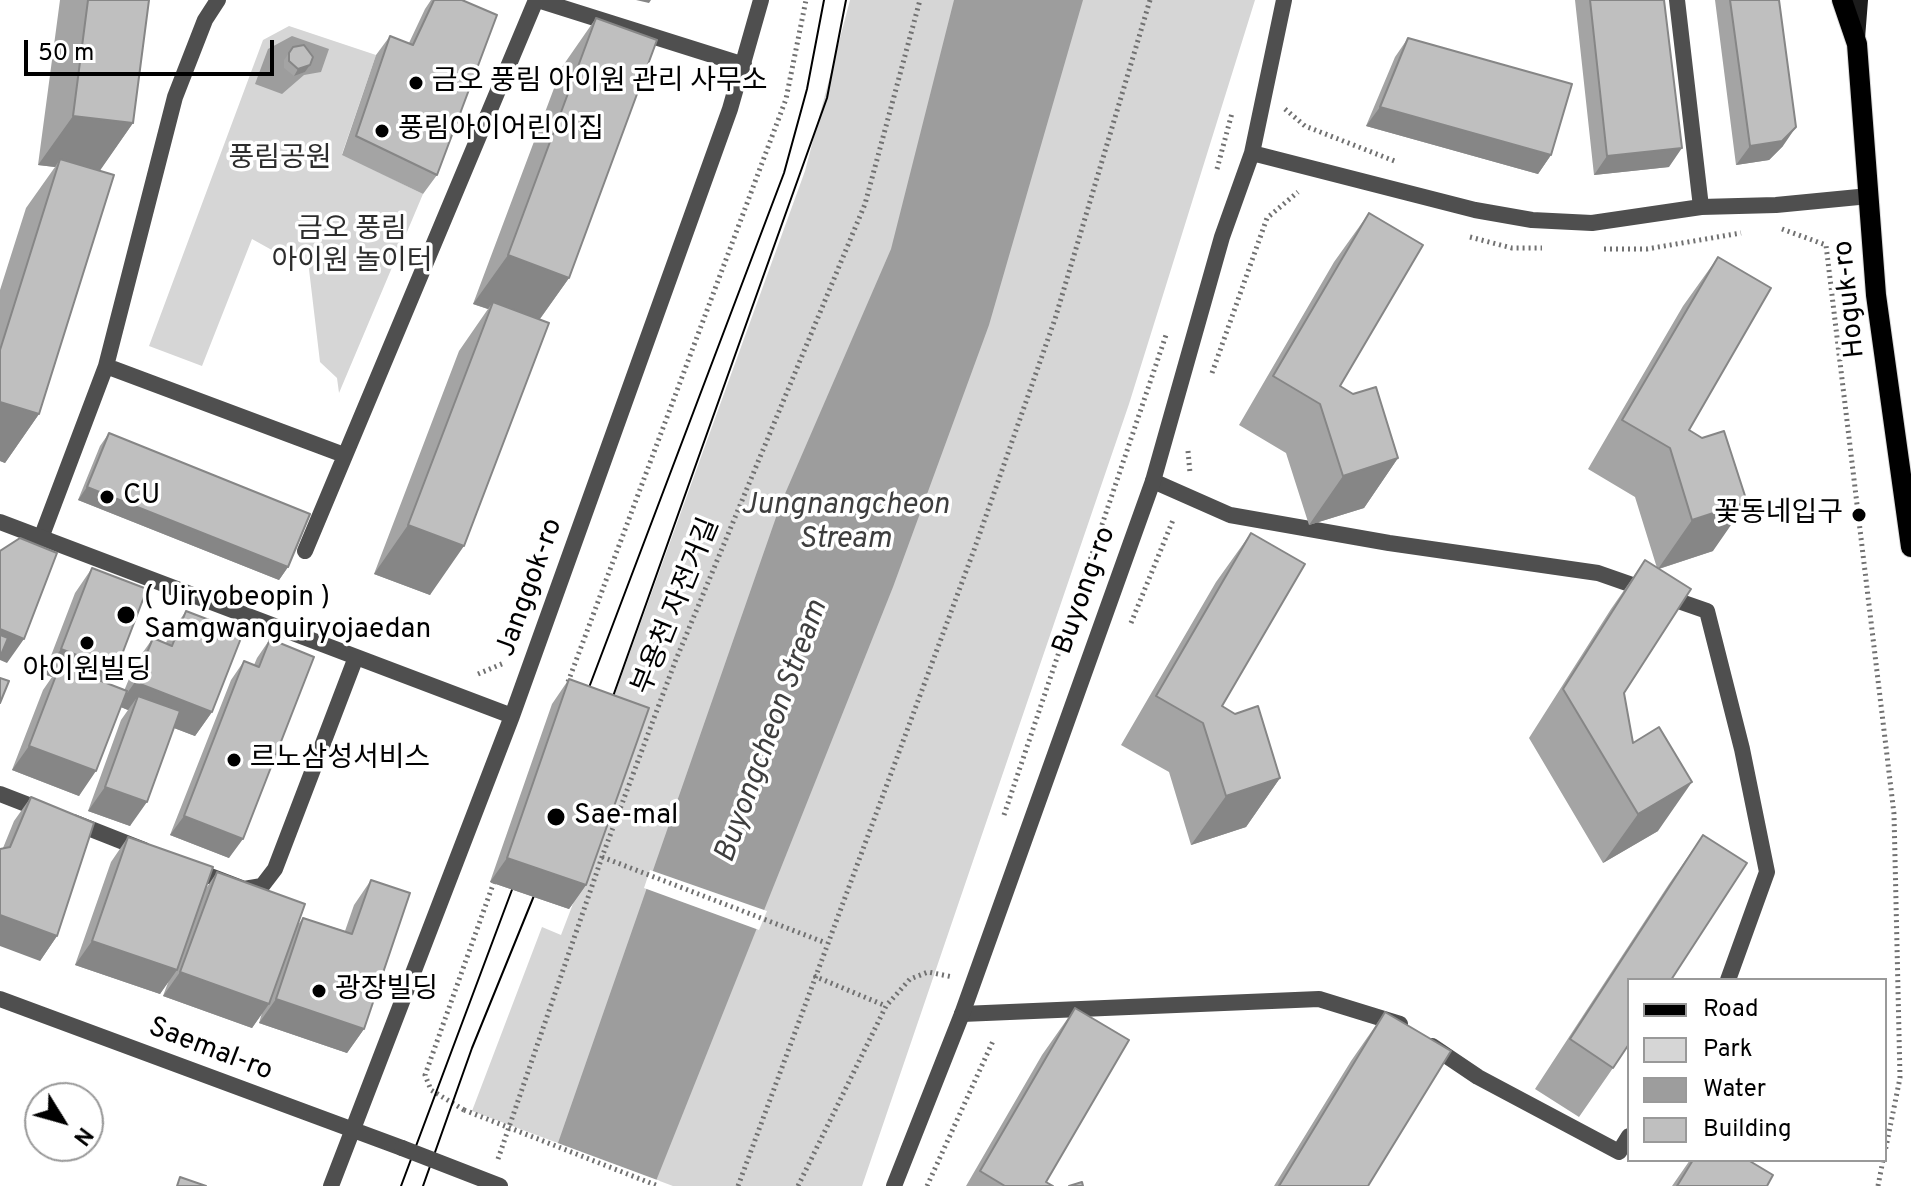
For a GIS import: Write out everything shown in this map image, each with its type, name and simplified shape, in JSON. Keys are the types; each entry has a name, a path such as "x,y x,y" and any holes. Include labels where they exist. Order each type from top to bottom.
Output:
{"main road":[{"name":"Hoguk-ro","path":"1842,0 1857,44 1876,295 1911,547"}],"street":[{"path":"41,538 106,366 175,97 205,20 218,0"},
{"path":"305,551 537,0 744,65"},
{"name":"Janggok-ro","path":"331,1186 512,716 744,65 761,0"},
{"name":"Buyong-ro","path":"894,1186 962,1014 1153,481 1222,237 1252,153 1284,0"},
{"path":"1677,0 1701,207"},
{"name":"Hoguk-ro","path":"1857,44 1860,0"},
{"path":"1252,153 1475,210 1532,220 1592,223 1701,207 1776,205 1869,196"},
{"path":"106,366 344,455"},
{"path":"1153,481 1230,515 1389,543 1598,573 1707,611 1742,749 1767,872 1729,978"},
{"path":"0,522 512,716"},
{"path":"0,794 244,889 262,886 275,869 356,657"},
{"name":"Saemal-ro","path":"0,999 402,1148 497,1178"},
{"path":"962,1014 1319,999 1392,1019 1478,1077 1619,1152 1627,1139"}],"path":[{"path":"567,685 786,99 806,0"},
{"name":"부용천 자전거길","path":"497,1178 602,857 675,662 865,204 920,0"},
{"path":"738,1186 974,550 1050,334 1150,0"},
{"path":"1280,98 1288,113 1305,126 1402,164"},
{"path":"1213,184 1233,108"},
{"path":"1212,374 1267,218 1296,191 1311,195"},
{"path":"1777,228 1826,245 1894,814 1900,1078 1887,1142"},
{"path":"1602,248 1647,249 1748,232"},
{"path":"1465,236 1512,248 1557,248"},
{"path":"1002,821 1170,321"},
{"path":"1188,446 1191,476"},
{"path":"467,671 481,675 501,666 509,656"},
{"path":"602,857 826,943"},
{"path":"498,870 425,1075 431,1090 464,1110 658,1186"},
{"path":"798,1186 886,1006 910,979 928,972 973,982"},
{"path":"814,976 886,1006"},
{"path":"927,1186 993,1041"},
{"path":"1878,1186 1883,1162"}],"green space":[{"path":"850,0 1255,0 1129,404 862,1186 673,1186 472,1111 542,927 561,935 642,724 609,710 805,171"},
{"name":"풍림공원","path":"289,26 376,55 342,154 423,194 339,393 337,378 320,362 308,261 279,254 252,239 202,366 149,346 263,40"}],"water":[{"name":"Jungnangcheon Stream","path":"954,0 1083,0 989,325 893,587 654,1186 543,1186 781,503 891,249"},
{"path":"292,36 329,49 321,72 304,75 282,94 255,84 268,49"}],"pier":[{"path":"650,870 767,911 759,930 644,888"},
{"path":"555,1142 660,1181 658,1186 539,1186"}],"building":[{"path":"88,0 149,0 133,123 73,116"},
{"name":"금오 풍림 아이원 관리 사무소","path":"434,0 462,0 497,15 437,175 356,136 390,36 413,45"},
{"path":"1590,0 1664,0 1682,148 1607,156"},
{"path":"1730,0 1779,0 1796,127 1782,141 1750,146"},
{"path":"596,18 657,40 569,278 508,255"},
{"path":"1408,38 1572,84 1551,155 1380,107"},
{"path":"304,45 313,57 310,65 298,69 289,61 289,53 293,47"},
{"path":"60,159 114,175 39,414 0,402 0,350"},
{"path":"1369,213 1423,245 1340,386 1353,394 1376,387 1398,458 1343,476 1320,404 1273,376"},
{"path":"1718,257 1771,288 1689,430 1702,438 1724,431 1747,502 1692,520 1670,448 1622,420"},
{"path":"493,302 549,323 464,546 408,525"},
{"path":"109,433 310,514 288,567 87,487"},
{"path":"1251,533 1305,564 1222,706 1235,714 1258,706 1280,778 1226,796 1203,723 1156,696"},
{"path":"20,538 57,553 24,639 0,629 0,551"},
{"path":"1645,560 1691,589 1624,693 1633,743 1659,727 1692,782 1638,814 1563,689"},
{"path":"92,568 147,589 116,670 61,649"},
{"path":"186,611 243,633 212,712 135,682 153,638 172,646"},
{"path":"0,635 8,638 0,657"},
{"name":"르노삼성서비스","path":"270,639 314,657 243,839 184,816 244,661 259,667"},
{"path":"60,665 127,691 96,771 29,746"},
{"path":"0,678 9,681 0,703"},
{"name":"Sae-mal","path":"569,679 649,708 586,885 507,858"},
{"path":"138,696 180,711 147,802 105,787"},
{"path":"31,797 94,823 57,936 0,915 0,849 10,847"},
{"path":"1703,835 1747,863 1672,978 1627,978 1627,1047 1613,1068 1570,1039"},
{"path":"128,837 213,867 177,970 92,941"},
{"path":"217,872 305,904 269,1004 180,972"},
{"name":"광장빌딩","path":"371,880 410,893 364,1029 276,999 303,918 352,934"},
{"path":"1075,1008 1129,1040 1046,1182 1053,1186 1005,1186 980,1171"},
{"path":"1385,1012 1451,1051 1368,1186 1279,1186"},
{"path":"1692,1162 1751,1162 1773,1175 1767,1186 1677,1186"},
{"path":"180,1177 206,1186 177,1186"}],"tram line":[{"path":"582,706 784,173 807,89 824,0"},
{"path":"606,716 827,98 846,0"},
{"path":"401,1186 519,871"},
{"path":"423,1186 472,1048 542,876"}],"place":[{"name":"금오 풍림 아이원 관리 사무소","path":"416,83"},
{"name":"풍림아이어린이집","path":"382,131"},
{"name":"CU","path":"107,497"},
{"name":"꽃동네입구","path":"1859,515"},
{"name":"( Uiryobeopin ) Samgwanguiryojaedan","path":"126,615"},
{"name":"아이원빌딩","path":"87,643"},
{"name":"르노삼성서비스","path":"234,760"},
{"name":"Sae-mal","path":"556,817"},
{"name":"광장빌딩","path":"319,991"}],"park label":[{"name":"금오 풍림 아이원 놀이터","path":"352,247"}],"water label":[{"name":"Buyongcheon Stream","path":"773,732"}]}
